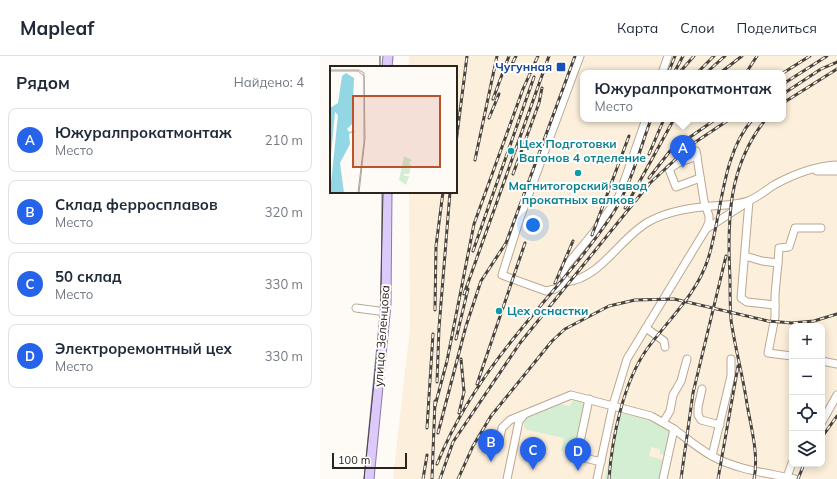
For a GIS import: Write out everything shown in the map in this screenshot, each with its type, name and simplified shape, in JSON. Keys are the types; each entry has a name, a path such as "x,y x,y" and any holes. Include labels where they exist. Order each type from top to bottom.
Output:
{"main road":[{"path":"387,66 388,56"},
{"name":"улица Зеленцова","path":"369,479 386,312 387,193"}],"lane":[{"path":"580,56 520,218 502,275 546,291 555,289 566,282 579,280 589,275 637,229 650,221 679,210 749,201"},
{"path":"663,70 668,56"},
{"path":"566,282 563,272 566,266 594,232 619,196 645,122"},
{"path":"597,479 613,405 627,359 709,222 696,154 669,169 676,187 700,178"},
{"path":"706,229 788,178 807,170 837,165"},
{"path":"807,170 837,171"},
{"path":"749,201 746,256 741,298 747,302 775,305"},
{"path":"789,356 768,352 775,317 779,248 788,247 795,228 821,228"},
{"path":"746,256 762,261 778,263"},
{"path":"356,308 386,312"},
{"path":"646,328 664,341 665,347"},
{"path":"664,422 670,411 673,395 681,381 687,359"},
{"path":"712,456 731,376 731,359"},
{"path":"825,362 837,364"},
{"path":"702,388 698,415 701,420 720,425"},
{"path":"499,441 502,428 510,420 571,395 589,398 651,416 664,422 712,456 734,465 795,479"},
{"path":"825,417 837,396"},
{"path":"589,398 577,456 601,462"},
{"path":"507,479 520,421 526,413"},
{"path":"663,479 674,429"},
{"path":"787,477 790,467"}],"shaded area":[{"path":"409,56 837,56 837,479 393,479 410,328 409,193 457,193 457,66 409,66"}],"green space":[{"path":"574,398 585,401 574,454 561,451 564,438 527,430 524,427 524,423 527,418 557,404 570,406"},
{"path":"619,413 651,419 669,431 670,434 665,455 660,454 660,449 651,447 649,456 663,460 664,462 661,479 605,479"}],"tram line":[{"path":"380,56 380,66"},
{"path":"364,479 380,325 383,193"}],"railway":[{"path":"457,135 467,56"},
{"path":"475,160 497,56"},
{"path":"493,99 509,56"},
{"path":"509,70 516,56"},
{"path":"435,406 447,361 474,224 523,89 538,56"},
{"path":"464,294 549,56"},
{"path":"438,433 466,326 481,281 506,243 575,56"},
{"path":"669,70 675,56"},
{"path":"676,70 683,56"},
{"path":"682,70 694,56"},
{"path":"700,70 714,56"},
{"path":"709,70 725,56"},
{"path":"724,70 742,56"},
{"path":"748,70 757,56"},
{"path":"786,71 810,56"},
{"path":"786,82 827,56"},
{"path":"786,92 821,69 837,62"},
{"path":"786,101 837,69"},
{"path":"473,251 534,77"},
{"path":"513,174 539,103 542,88"},
{"path":"489,118 499,94"},
{"path":"437,464 453,429 483,379 518,333 568,274 614,212 630,178 650,122"},
{"path":"649,154 663,122"},
{"path":"625,208 672,122"},
{"path":"649,178 670,151 712,122"},
{"path":"440,479 453,442 520,343 650,183 691,145 726,122"},
{"path":"609,479 616,429 620,411 631,378 647,349 681,306 697,284 703,272 713,242 728,167 742,133 751,122"},
{"path":"754,479 756,460 754,441 731,320 729,235 730,215 737,175 753,137 764,122"},
{"path":"592,235 629,136"},
{"path":"435,310 436,246 443,193"},
{"path":"437,382 439,328 450,193"},
{"path":"555,283 573,241"},
{"path":"477,384 525,243"},
{"path":"681,479 693,393 726,256"},
{"path":"456,339 468,289"},
{"path":"458,479 473,446 491,416 552,341 565,329 609,306 635,300 674,299 768,321 792,323 814,321 837,314"},
{"path":"427,428 433,334"},
{"path":"459,413 464,392 461,359"},
{"path":"718,479 738,366"},
{"path":"432,478 435,401"},
{"path":"825,433 837,416"},
{"path":"423,479 427,455"},
{"path":"798,479 803,467"}],"place":[{"name":"Чугунная","path":"561,67"},
{"name":"Цех Подготовки Вагонов 4 отделение","path":"511,151"},
{"name":"Южуралпрокатмонтаж","path":"683,168"},
{"name":"Магнитогорский завод прокатных валков","path":"578,173"},
{"name":"Цех оснастки","path":"499,311"},
{"name":"Склад ферросплавов","path":"491,462"},
{"name":"50 склад","path":"533,470"},
{"name":"Электроремонтный цех","path":"578,471"}]}
